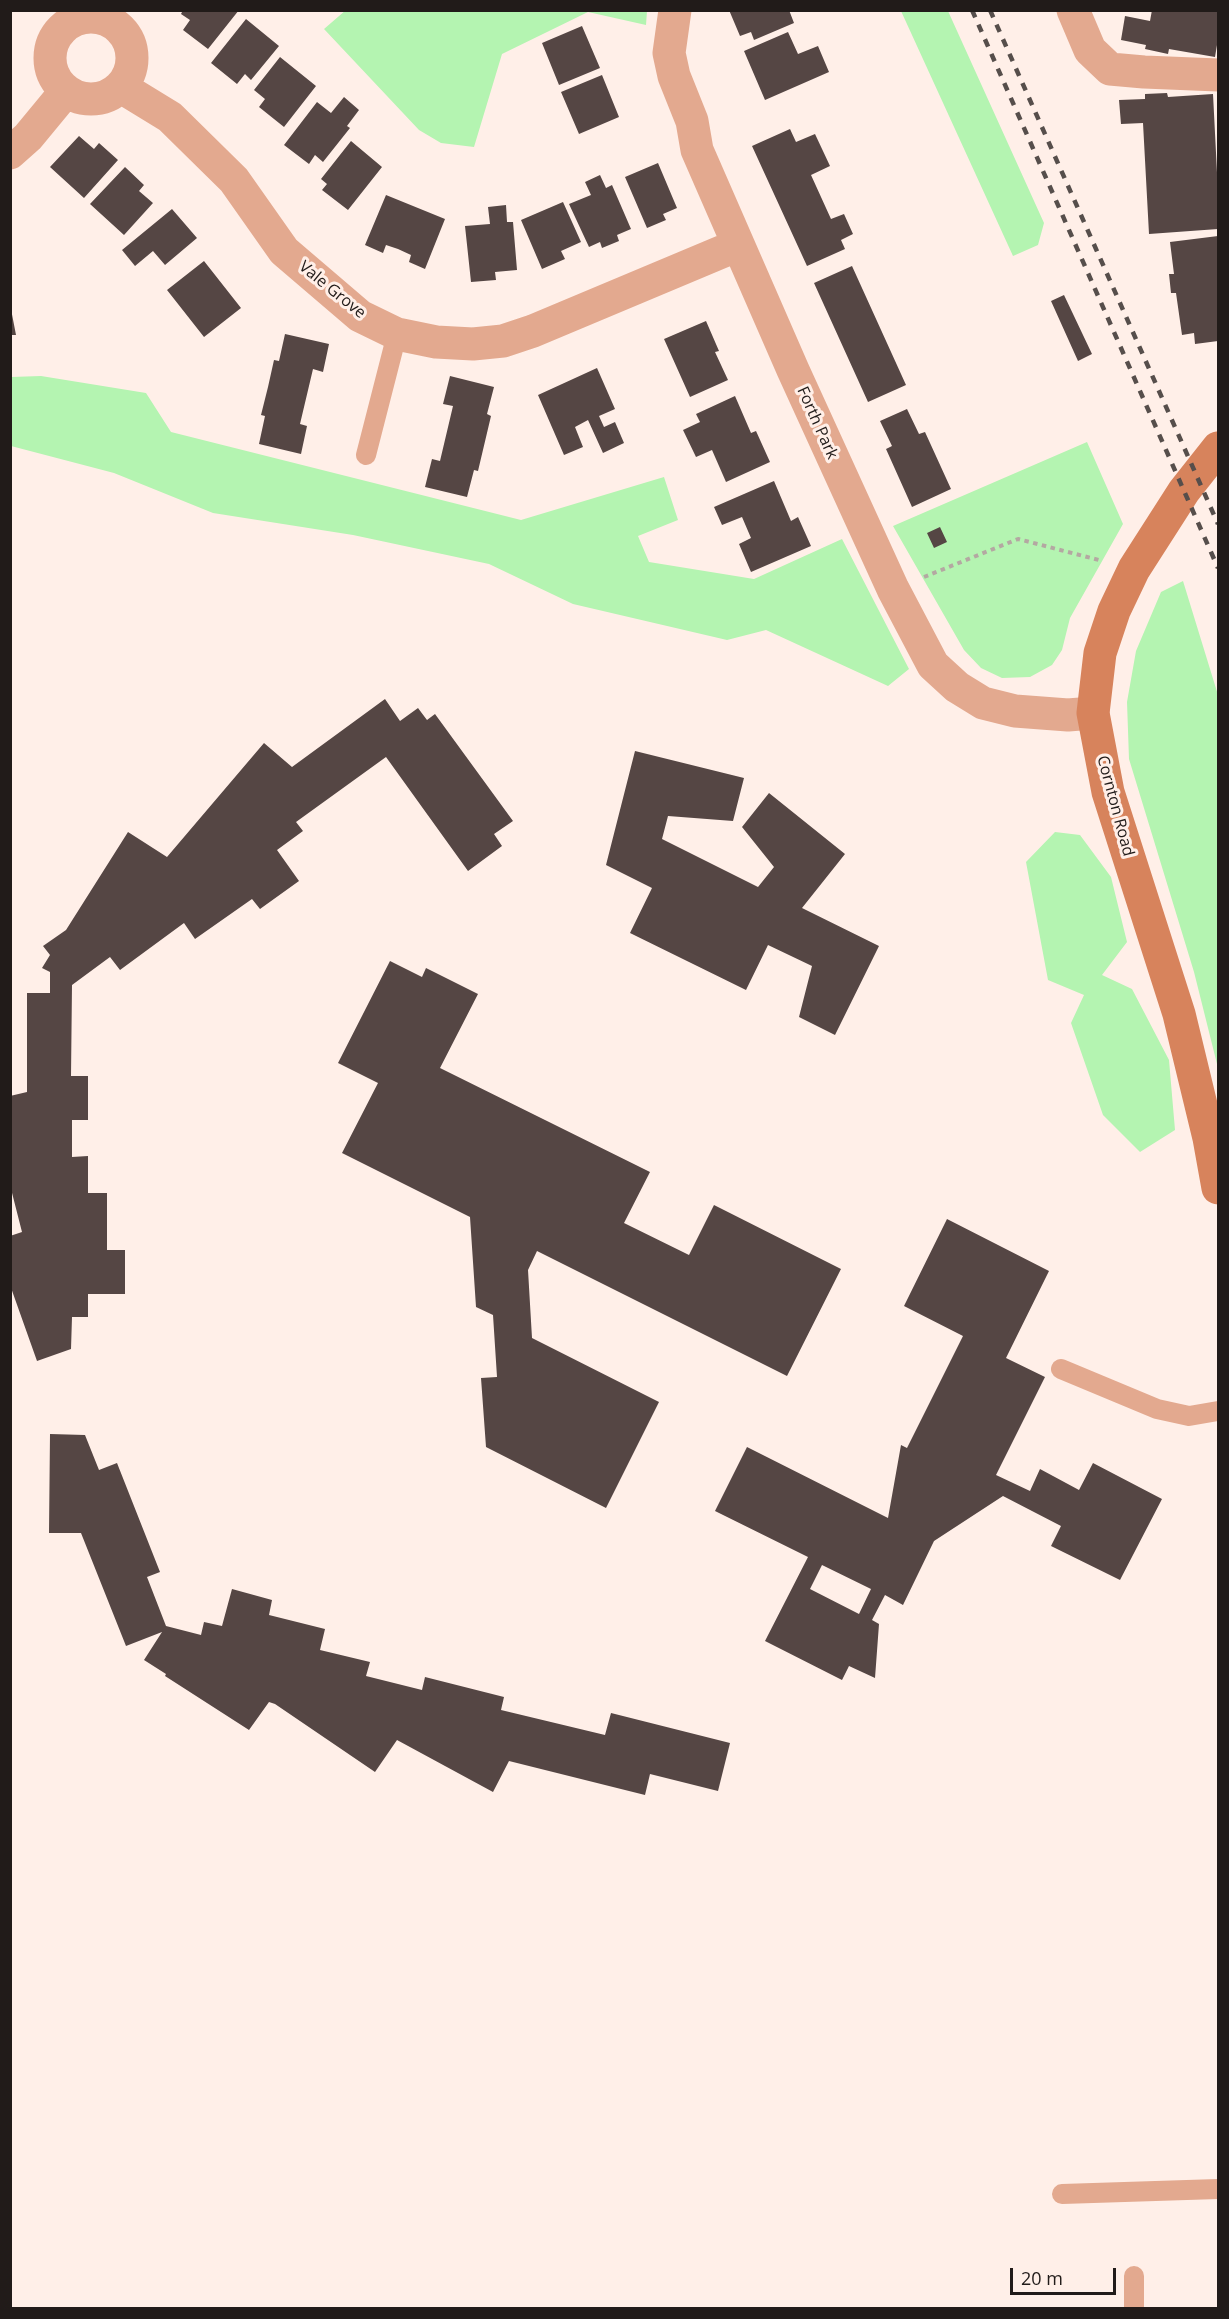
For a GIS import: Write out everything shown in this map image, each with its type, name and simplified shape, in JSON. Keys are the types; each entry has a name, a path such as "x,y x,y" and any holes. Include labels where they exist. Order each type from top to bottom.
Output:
{"main road":[{"name":"Cornton Road","path":"1218,448 1184,491 1134,568 1114,611 1100,653 1093,713 1108,792 1179,1014 1209,1138 1218,1188"}],"street":[{"name":"Forth Park","path":"675,10 669,53 674,76 692,121 697,150 893,590 933,665 957,687 983,704 1015,711 1068,715 1093,713"},
{"path":"1073,10 1090,51 1110,69 1218,75"},
{"path":"87,16 125,18 126,36 131,49 132,62 121,87 108,95 94,99 80,97 66,91 55,79 50,63 51,47 58,32 71,21 87,16"},
{"name":"Vale Grove","path":"121,87 170,117 234,180 284,251 360,316 397,334 436,342 473,344 503,340 533,331 738,245"},
{"path":"10,153 28,137 66,91"}],"lane":[{"path":"366,455 397,334"},
{"path":"1062,1369 1157,1409 1189,1416 1218,1411"},
{"path":"1062,2194 1218,2189"},
{"path":"1134,2277 1134,2308"}],"path":[{"path":"893,590 1018,540 1134,568"}],"green space":[{"path":"346,10 647,11 646,25 588,12 502,54 474,147 441,143 419,130 324,29"},
{"path":"901,11 948,11 1044,223 1038,245 1013,256"},
{"path":"41,376 146,393 171,432 521,520 664,477 678,520 638,536 649,562 754,579 842,539 909,669 888,686 766,630 727,640 573,604 489,564 353,535 213,513 114,473 11,446 11,377"},
{"path":"1087,442 1123,524 1070,618 1062,650 1052,665 1030,677 1002,678 981,668 964,650 893,526"},
{"path":"1183,581 1218,695 1218,1068 1194,972 1129,759 1127,702 1136,651 1161,592"},
{"path":"1055,832 1080,835 1111,877 1127,942 1102,975 1132,989 1169,1060 1175,1130 1140,1152 1103,1115 1071,1023 1084,995 1048,980 1026,862"}],"building":[{"path":"183,10 239,10 208,49 183,30 190,20 181,14"},
{"path":"729,10 789,10 794,23 754,40 751,32 740,36"},
{"path":"1152,10 1218,10 1218,39 1215,57 1169,49 1168,54 1145,49 1146,45 1121,40 1125,16 1150,21"},
{"path":"246,19 279,46 251,80 245,74 237,84 211,63"},
{"path":"582,26 600,68 559,85 542,43"},
{"path":"788,32 798,54 818,46 829,72 765,100 744,51"},
{"path":"280,57 316,86 284,127 259,107 265,99 254,90"},
{"path":"602,75 619,117 579,134 561,92"},
{"path":"1167,93 1168,97 1213,94 1218,229 1149,234 1143,123 1121,124 1119,100 1145,99 1145,94"},
{"path":"344,97 359,110 347,126 350,128 323,162 315,155 309,164 284,145 317,102 331,113"},
{"path":"790,129 796,142 815,134 830,166 811,175 831,219 844,214 853,234 841,240 845,249 807,266 752,146"},
{"path":"79,136 94,149 99,143 118,160 84,198 50,167"},
{"path":"351,141 382,167 348,210 322,190 327,184 321,179"},
{"path":"658,163 677,208 663,214 666,220 647,228 625,177"},
{"path":"125,167 144,185 139,191 153,203 124,235 90,204"},
{"path":"600,175 606,188 612,185 631,229 617,235 619,241 602,248 600,242 589,247 569,204 591,195 585,182"},
{"path":"386,195 445,219 425,269 409,262 411,255 398,249 386,245 383,253 365,245"},
{"path":"563,202 581,242 561,251 565,259 542,269 521,220"},
{"path":"506,205 507,222 513,222 517,270 495,272 496,280 471,282 465,226 490,224 488,207"},
{"path":"172,209 197,238 165,265 153,251 135,266 122,250"},
{"path":"1218,236 1218,341 1195,344 1194,333 1182,335 1176,293 1171,293 1169,274 1174,274 1170,242"},
{"path":"204,261 241,308 204,337 167,290"},
{"path":"852,266 906,385 868,402 814,283"},
{"path":"1064,295 1092,354 1078,361 1051,301"},
{"path":"10,304 16,335 10,335"},
{"path":"706,321 719,351 715,352 728,380 690,397 664,339"},
{"path":"285,334 329,344 323,372 313,369 300,424 307,426 301,454 259,444 265,416 261,415 274,360 279,361"},
{"path":"597,368 615,409 599,416 604,427 615,422 624,443 603,453 588,420 575,427 583,447 564,455 538,395"},
{"path":"450,376 494,387 487,414 491,416 478,471 474,470 467,497 425,487 432,459 440,461 453,406 443,404"},
{"path":"735,396 751,433 756,431 770,462 726,482 712,450 696,457 683,430 700,422 696,414"},
{"path":"907,409 919,434 925,432 951,489 912,507 886,449 892,446 880,421"},
{"path":"774,481 791,521 798,517 811,546 751,572 739,544 751,538 742,517 722,525 714,507"},
{"path":"940,527 947,542 934,548 927,533"},
{"path":"385,699 400,721 418,708 427,720 435,714 513,821 494,834 502,846 468,871 386,757 296,822 303,831 277,850 299,881 260,909 252,899 195,939 184,923 120,970 110,957 72,985 71,1076 88,1076 88,1120 72,1120 72,1157 88,1156 88,1193 107,1193 107,1250 125,1250 125,1294 88,1294 88,1317 72,1317 71,1349 37,1361 10,1285 10,1236 22,1232 10,1185 10,1096 27,1092 27,993 50,993 50,972 42,968 50,955 43,946 66,930 128,832 167,857 264,743 292,767"},
{"path":"635,751 744,778 733,821 668,816 662,839 758,887 774,867 742,827 769,793 845,854 802,908 879,946 835,1035 799,1017 812,966 768,945 746,990 630,933 652,888 606,865"},
{"path":"390,961 422,977 426,968 478,994 440,1068 650,1172 624,1223 689,1255 714,1205 841,1269 787,1376 537,1251 528,1270 532,1338 659,1402 606,1508 486,1447 481,1378 497,1377 493,1315 476,1307 470,1217 342,1153 378,1083 338,1063"},
{"path":"947,1219 1049,1271 1006,1358 1045,1377 996,1475 1030,1491 1040,1469 1079,1490 1093,1463 1162,1499 1120,1580 1051,1546 1061,1526 1003,1496 934,1541 903,1605 885,1595 872,1620 879,1624 875,1678 849,1666 842,1680 765,1641 808,1557 715,1511 747,1447 888,1518 901,1445 907,1448 963,1336 904,1306","holes":["822,1565 871,1589 859,1614 810,1589"]},
{"path":"50,1434 85,1435 99,1470 117,1463 160,1572 147,1577 166,1626 201,1635 204,1622 222,1626 232,1589 272,1600 269,1615 325,1629 320,1650 370,1662 366,1676 422,1690 425,1677 504,1697 501,1710 605,1735 611,1713 730,1743 718,1791 650,1774 645,1795 509,1761 493,1792 397,1740 375,1772 269,1702 249,1730 144,1660 162,1632 126,1646 81,1533 49,1533"}],"railway":[{"path":"972,10 1218,568"},
{"path":"990,10 1218,524"}]}
